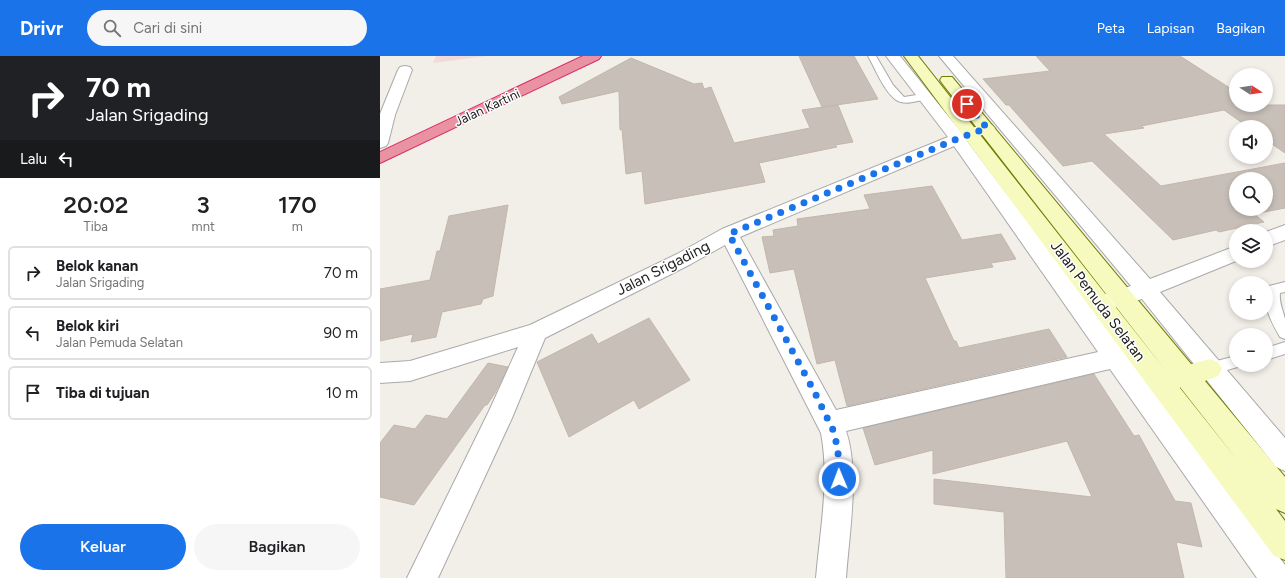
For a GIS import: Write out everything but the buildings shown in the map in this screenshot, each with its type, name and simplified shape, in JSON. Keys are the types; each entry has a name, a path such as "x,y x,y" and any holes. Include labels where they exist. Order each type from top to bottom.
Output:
{"highway":[{"name":"Jalan Kartini","path":"380,158 594,56"}],"main road":[{"name":"Jalan Pemuda Selatan","path":"912,56 1285,545"},
{"name":"Jalan Pemuda Selatan","path":"928,56 971,134 1123,298 1285,499"},
{"path":"1160,382 1186,377 1210,369"}],"street":[{"path":"893,56 923,97 971,134 1114,358 1276,578"},
{"path":"946,56 1146,290 1285,458"},
{"path":"380,143 387,115 405,70"},
{"name":"Jalan Srigading","path":"380,373 410,371 536,332 684,259 729,234 971,134"},
{"path":"1273,237 1285,232"},
{"path":"729,234 834,432 838,451 839,479 831,578"},
{"path":"1101,304 1146,290 1229,255"},
{"path":"422,578 499,418 536,332"},
{"path":"829,423 1114,358"}],"lane":[{"path":"872,56 889,86 901,99 909,100 923,97"},
{"path":"1285,287 1274,290 1272,302 1277,318 1285,334"},
{"path":"1273,352 1285,348"},
{"path":"1210,369 1229,364"}],"shaded area":[{"path":"436,56 487,56 433,63"}],"route":[{"path":"839,479 838,451 834,432 814,391 729,234 957,139 987,128 967,104"}]}
